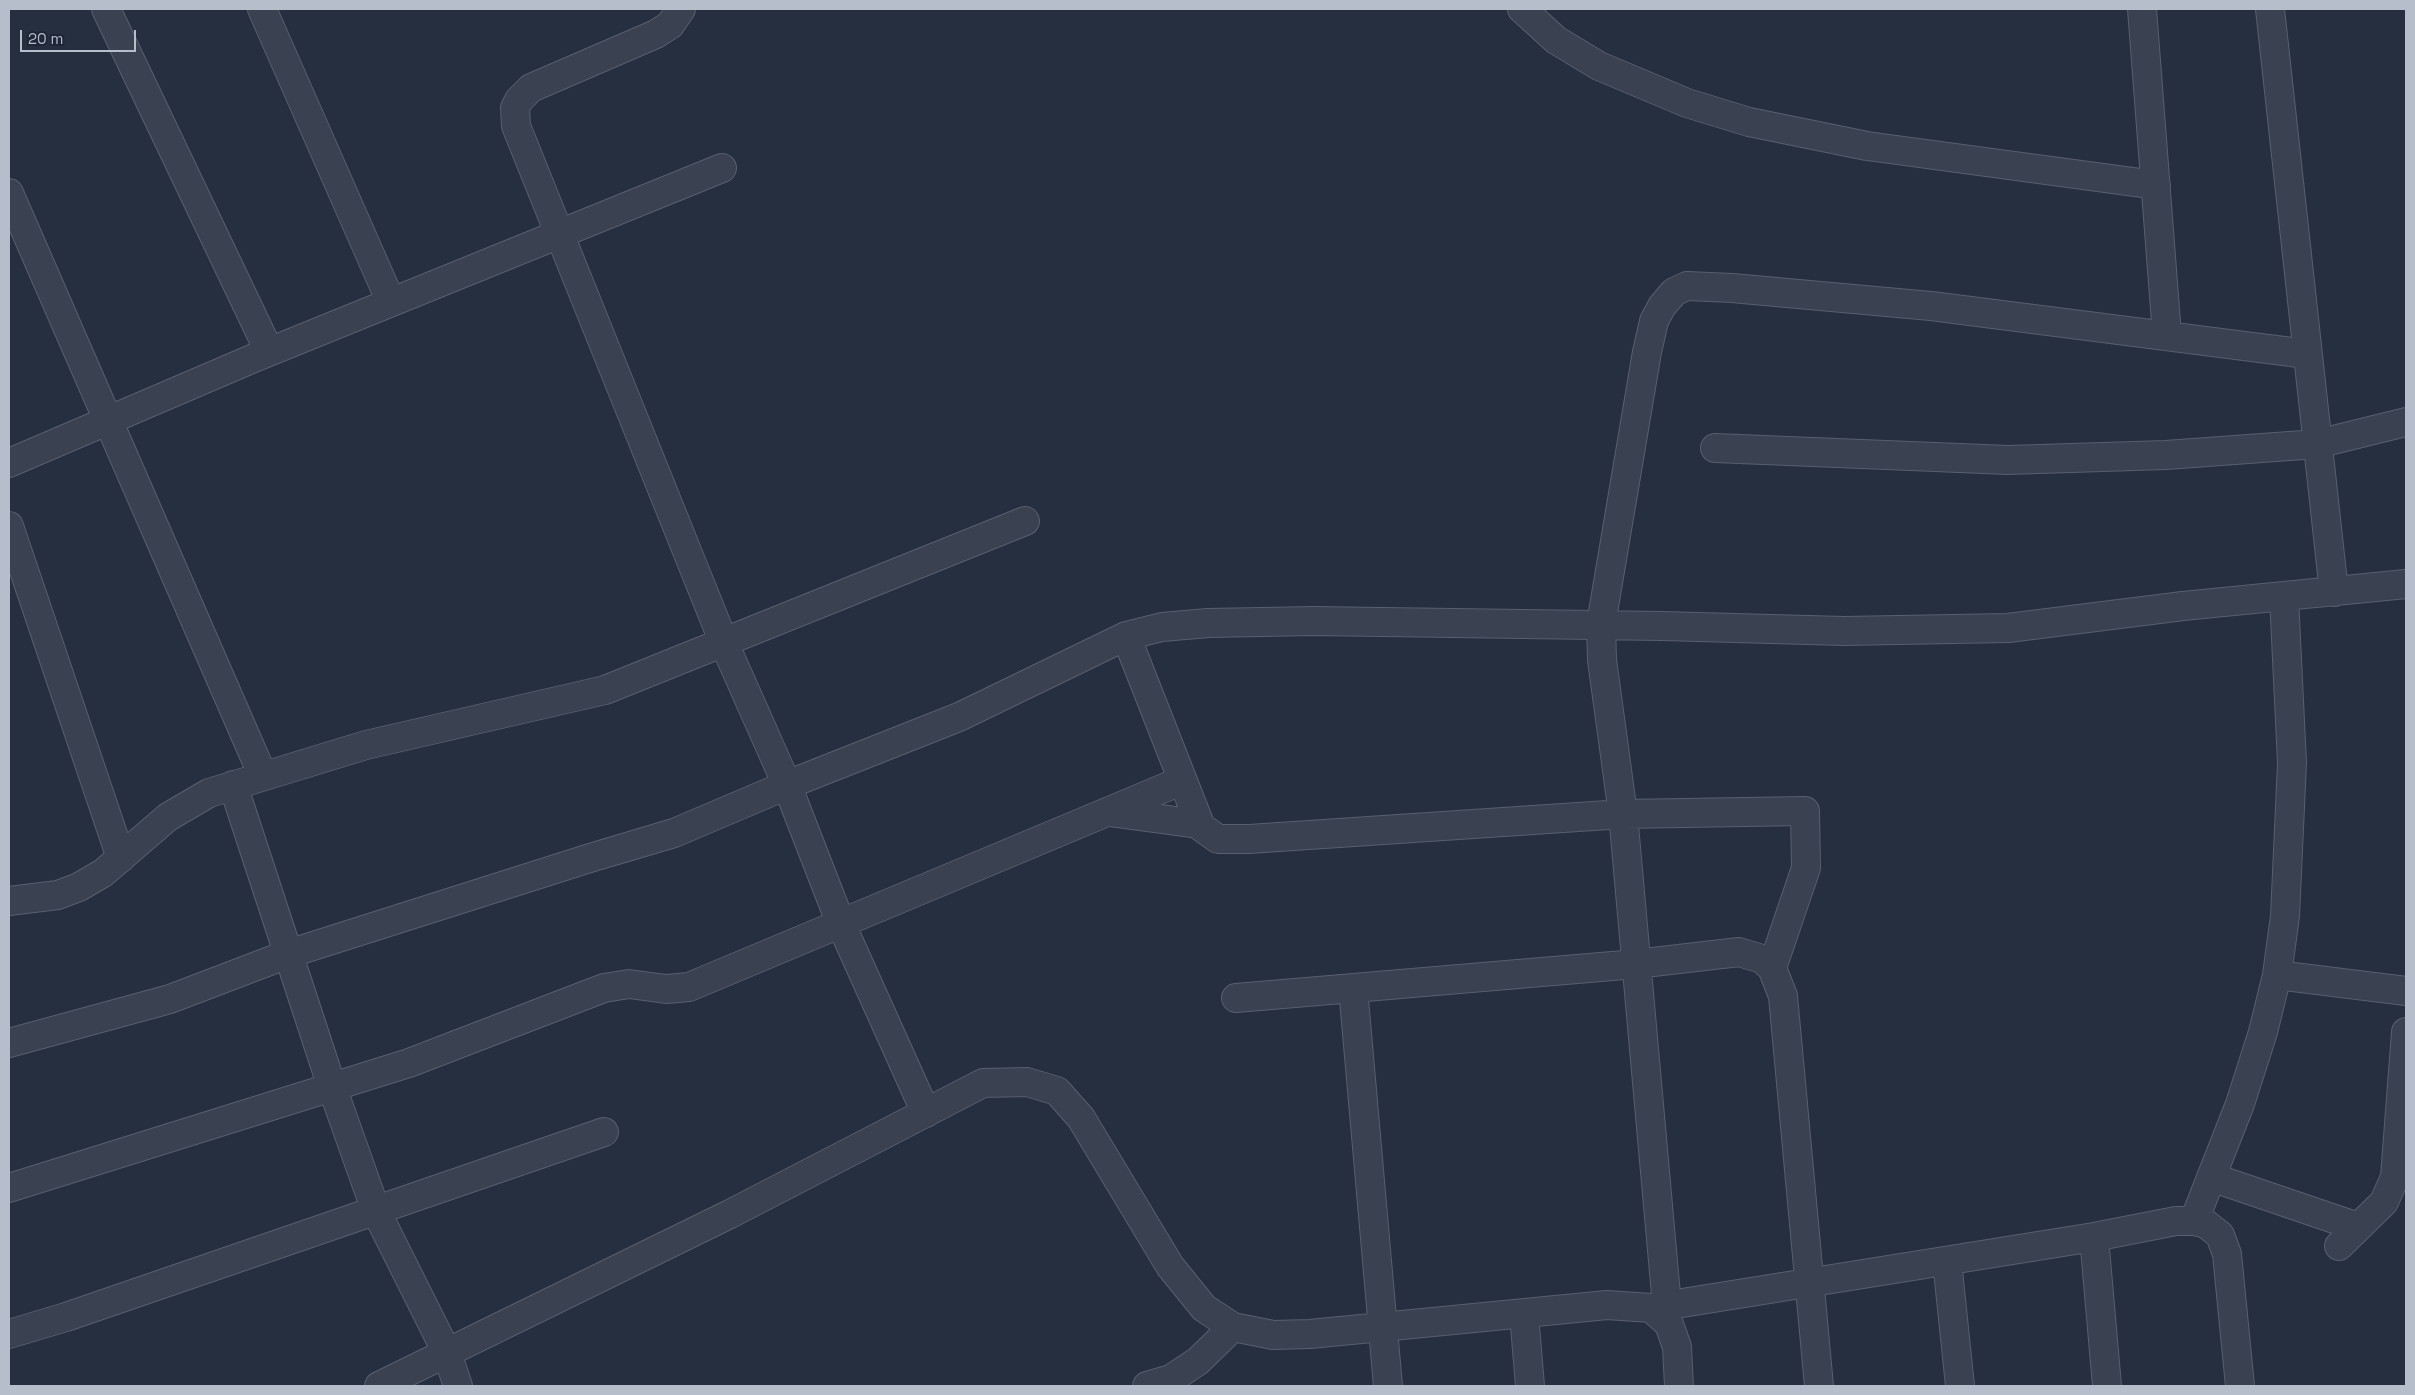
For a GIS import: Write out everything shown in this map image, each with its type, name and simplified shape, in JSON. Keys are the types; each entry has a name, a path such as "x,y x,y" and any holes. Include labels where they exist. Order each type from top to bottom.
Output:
{"street":[{"path":"106,9 269,351"},
{"path":"262,9 391,302"},
{"path":"681,9 670,26 656,34 531,88 520,100 514,116 516,126 724,643 786,785 841,924 926,1113"},
{"path":"1522,9 1556,40 1599,66 1686,103 1749,122 1867,146 2156,185"},
{"path":"2142,9 2167,335"},
{"path":"2270,9 2334,592"},
{"path":"9,463 269,351 722,168"},
{"path":"9,193 263,776"},
{"path":"1679,1386 1677,1347 1669,1324 1659,1307 1636,964 1623,814 1602,660 1601,624 1646,352 1662,306 1674,292 1687,286 1732,288 1931,306 2307,354"},
{"path":"1715,448 2008,460 2166,455 2317,444 2406,422"},
{"path":"9,901 58,895 103,873 168,817 209,793 366,745 606,690 1026,521"},
{"path":"9,526 121,858"},
{"path":"9,1043 170,999 288,954 674,833 786,785 959,717 1126,636 1162,627 1314,620 1601,624 1844,631 2008,628 2184,606 2406,584"},
{"path":"2194,1221 2243,1095 2263,1032 2277,975 2285,916 2292,763 2284,597"},
{"path":"1126,636 1181,781 1201,827"},
{"path":"9,1188 409,1064 604,988 629,984 666,989 689,987 1181,781"},
{"path":"233,785 332,1087 376,1211 447,1353 458,1386"},
{"path":"1108,812 1198,824 1218,839 1249,839 1623,814 1805,811 1806,868 1772,968"},
{"path":"1236,998 1636,964 1740,952 1762,958 1772,968 1783,996 1819,1386"},
{"path":"2277,975 2406,991"},
{"path":"1353,988 1388,1386"},
{"path":"2211,1177 2348,1237 2384,1202 2395,1177 2406,1032"},
{"path":"379,1386 730,1214 983,1083 1027,1082 1057,1091 1081,1118 1170,1266 1204,1308 1233,1327 1273,1335 1310,1334 1606,1305 1659,1307 2094,1238 2176,1221 2194,1221 2206,1224 2220,1235 2227,1254 2240,1386"},
{"path":"9,1334 76,1314 604,1132"},
{"path":"2094,1238 2107,1386"},
{"path":"1947,1261 1960,1386"},
{"path":"1524,1314 1530,1386"},
{"path":"1147,1386 1171,1379 1198,1361 1233,1327"}]}
